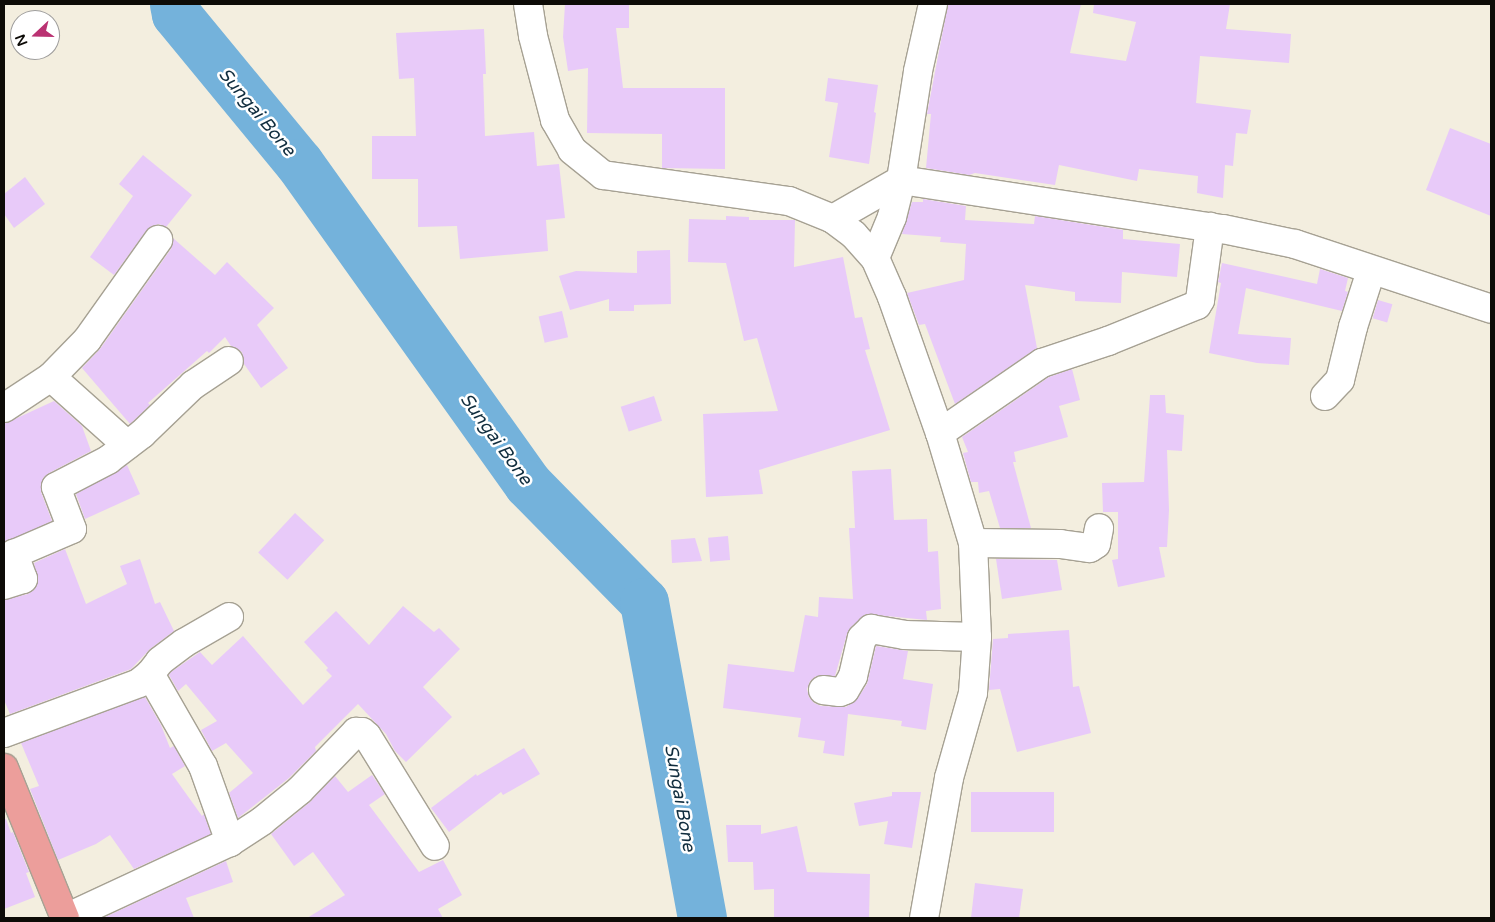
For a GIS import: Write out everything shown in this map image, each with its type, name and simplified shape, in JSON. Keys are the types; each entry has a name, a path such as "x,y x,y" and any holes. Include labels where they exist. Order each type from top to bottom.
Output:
{"main road":[{"path":"4,768 65,918"}],"street":[{"path":"528,4 555,120 572,150 603,175 789,201 833,219 854,235 875,258 892,298 940,433 972,543 977,637 973,693 949,778 924,918"},
{"path":"875,258 892,217 901,180 918,71 933,4"},
{"path":"833,219 901,180 1210,227 1295,244 1371,271 1491,309"},
{"path":"940,433 1042,363 1108,341 1197,305 1200,300 1210,227"},
{"path":"4,408 51,377 87,340 158,240"},
{"path":"1326,396 1340,380 1353,327 1371,271"},
{"path":"4,585 23,579 14,554 72,529 56,487 108,460 127,446 193,385 229,361"},
{"path":"51,377 127,446"},
{"path":"972,543 1060,544 1090,548 1096,544 1099,528"},
{"path":"4,733 139,682 150,674 160,660 184,643 229,617"},
{"path":"823,690 840,692 845,690 852,676 862,638 871,629 904,635 977,637"},
{"path":"150,674 203,766 230,842"},
{"path":"65,918 230,842 262,821 300,790 356,732 362,732 396,778 435,846"}],"building":[{"path":"565,4 629,4 629,28 616,28 623,88 725,88 725,169 662,168 662,134 587,133 588,68 568,71 563,37"},
{"path":"948,4 1081,4 1070,53 1126,61 1136,22 1093,13 1094,4 1230,4 1226,29 1291,34 1289,63 1200,56 1196,103 1251,110 1247,134 1236,133 1233,166 1225,165 1223,198 1197,193 1198,176 1139,169 1137,181 1059,165 1055,185 926,168 931,114 927,114"},
{"path":"484,29 486,74 483,74 485,136 534,132 537,166 559,164 565,218 546,220 548,251 460,259 457,226 418,227 418,179 372,179 372,136 416,136 414,78 399,79 396,33"},
{"path":"828,78 878,85 869,164 829,157 838,103 825,101"},
{"path":"1450,128 1491,144 1491,216 1426,190"},
{"path":"143,155 192,195 166,227 159,224 152,226 146,231 114,275 90,257 133,196 119,184"},
{"path":"25,177 45,204 14,228 4,214 4,194"},
{"path":"923,199 966,206 965,220 1034,224 1035,216 1123,230 1123,239 1180,244 1177,277 1122,272 1121,303 1075,301 1075,292 1025,285 1037,348 955,404 925,324 919,325 907,293 964,280 966,244 940,242 941,237 902,234 912,202 923,202"},
{"path":"726,216 749,217 749,220 795,220 794,267 843,257 855,318 862,317 870,349 865,350 890,430 759,470 763,494 706,497 703,414 778,411 757,338 744,341 726,263 688,262 689,219 726,220"},
{"path":"173,238 215,275 227,262 274,308 257,325 288,368 261,388 244,364 242,352 231,346 225,337 209,353 207,351 148,403 150,405 130,424 82,368 100,349 171,249"},
{"path":"670,250 671,304 634,305 634,311 609,311 609,299 570,310 559,276 576,271 637,273 637,251"},
{"path":"1222,263 1317,284 1320,269 1348,278 1345,291 1348,292 1342,311 1246,288 1238,334 1291,338 1289,365 1257,363 1209,353 1221,283 1218,282"},
{"path":"1378,300 1392,304 1387,322 1373,318"},
{"path":"562,311 568,337 545,343 539,316"},
{"path":"1072,369 1080,400 1059,406 1068,437 1014,452 1016,462 1013,462 1031,528 1000,528 989,491 979,493 978,482 971,482 963,453 968,452 962,437 1049,377"},
{"path":"1150,395 1165,395 1166,413 1184,415 1182,451 1167,450 1169,510 1167,547 1159,547 1165,577 1118,587 1112,560 1118,559 1118,512 1103,512 1102,483 1144,482"},
{"path":"654,396 662,421 629,432 621,407"},
{"path":"54,401 82,426 91,451 43,478 41,492 52,521 4,543 4,424"},
{"path":"127,465 140,494 85,519 76,494"},
{"path":"891,469 894,520 927,519 928,552 938,551 941,609 926,611 927,620 866,614 851,627 847,634 835,676 816,676 810,681 807,689 809,697 814,703 821,706 846,707 858,698 867,684 876,646 908,651 903,679 933,684 926,730 901,726 902,721 848,714 844,756 823,753 825,741 798,737 801,718 723,708 728,664 794,672 805,615 818,617 819,597 853,599 849,528 855,528 852,471"},
{"path":"295,513 324,540 287,580 258,552"},
{"path":"728,536 730,560 710,562 708,538"},
{"path":"695,538 702,561 672,563 671,540"},
{"path":"65,549 86,604 127,584 120,566 140,559 155,604 160,602 174,631 150,649 131,669 10,714 4,700 4,600 28,594 34,590 38,581 34,563"},
{"path":"996,559 1057,560 1062,590 1002,599"},
{"path":"403,606 434,632 439,628 460,649 423,687 452,717 406,762 395,751 386,734 358,704 315,747 316,751 289,778 238,818 229,793 253,773 226,743 212,751 201,730 217,721 186,684 178,691 169,675 171,672 200,652 212,665 243,636 303,705 332,676 326,670 328,668 304,642 336,611 369,645"},
{"path":"1069,630 1073,687 1079,686 1091,733 1017,752 1000,689 989,690 993,639 1008,638 1008,634"},
{"path":"145,697 161,725 170,748 174,746 185,766 172,774 202,816 204,814 211,834 134,869 110,835 96,844 58,860 30,789 39,786 21,743"},
{"path":"524,748 540,774 503,795 501,792 449,832 431,808 476,774 477,776"},
{"path":"372,775 385,794 369,805 419,872 443,860 462,895 438,909 443,918 307,918 345,895 313,852 294,866 271,834 310,802 335,776 348,792"},
{"path":"892,792 921,792 912,848 884,844 888,821 859,826 854,803 892,796"},
{"path":"971,792 1054,792 1054,832 971,832"},
{"path":"4,819 6,819 11,833 13,832 29,872 26,873 35,897 4,909"},
{"path":"726,825 761,825 761,834 797,826 807,872 870,874 869,918 774,918 774,889 754,890 753,862 728,862"},
{"path":"226,861 233,882 186,898 194,918 103,918"},
{"path":"975,883 1023,889 1019,918 971,918"}],"waterway":[{"name":"Sungai Bone","path":"174,4 176,14 299,163 528,484 644,602 702,918"}]}
